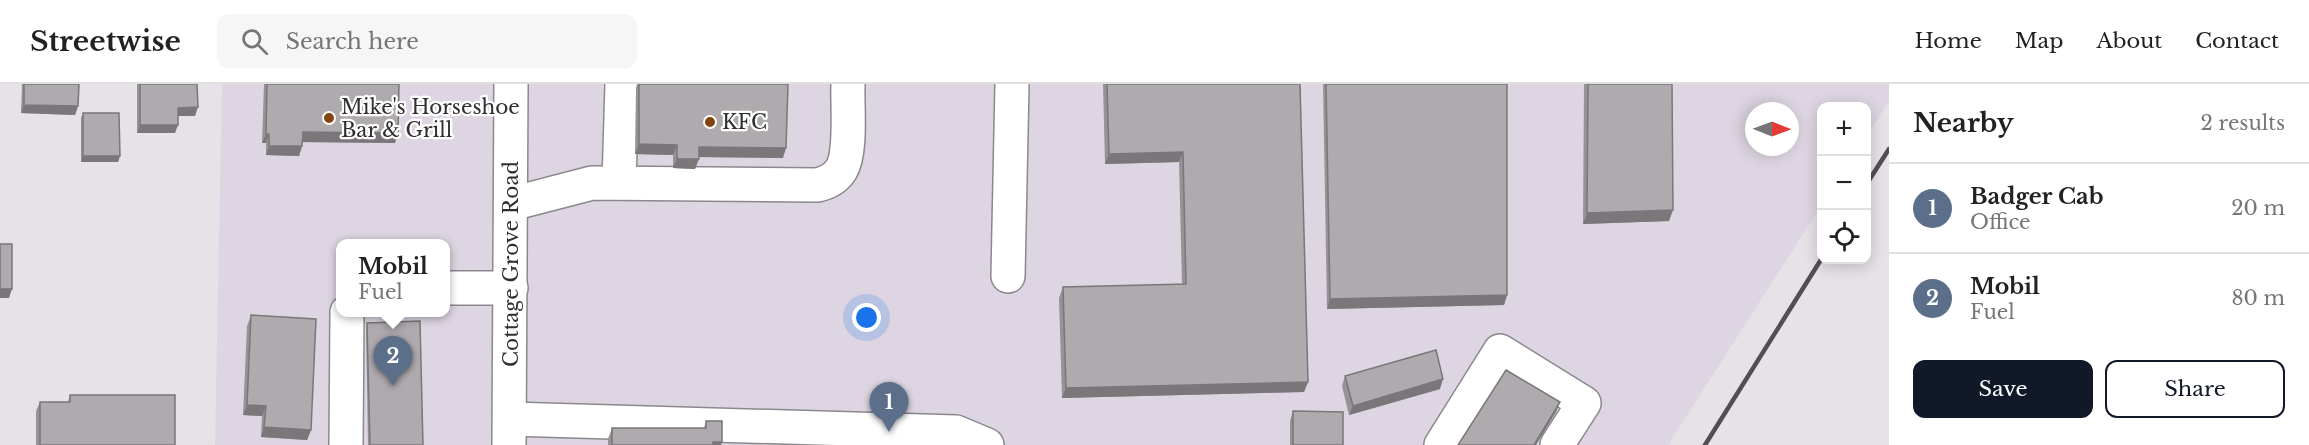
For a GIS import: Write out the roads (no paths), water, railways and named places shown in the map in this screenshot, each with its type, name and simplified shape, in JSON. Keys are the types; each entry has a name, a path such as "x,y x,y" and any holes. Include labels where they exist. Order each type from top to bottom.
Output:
{"street":[{"name":"Cottage Grove Road","path":"509,432 511,84"},
{"path":"619,183 622,84"},
{"path":"511,204 591,183 817,185 829,182 842,169 847,154 848,84"},
{"path":"1008,276 1012,84"},
{"path":"450,288 511,288"},
{"path":"346,445 347,317"},
{"path":"1441,445 1500,351 1584,403 1557,445"},
{"path":"509,432 956,432 987,445"}],"railway":[{"path":"1871,177 1889,149"},
{"path":"1705,445 1818,264"}],"place":[{"name":"Mike's Horseshoe Bar & Grill","path":"329,118"},
{"name":"KFC","path":"710,122"},
{"name":"Mobil","path":"393,386"},
{"name":"Badger Cab","path":"889,432"}]}
